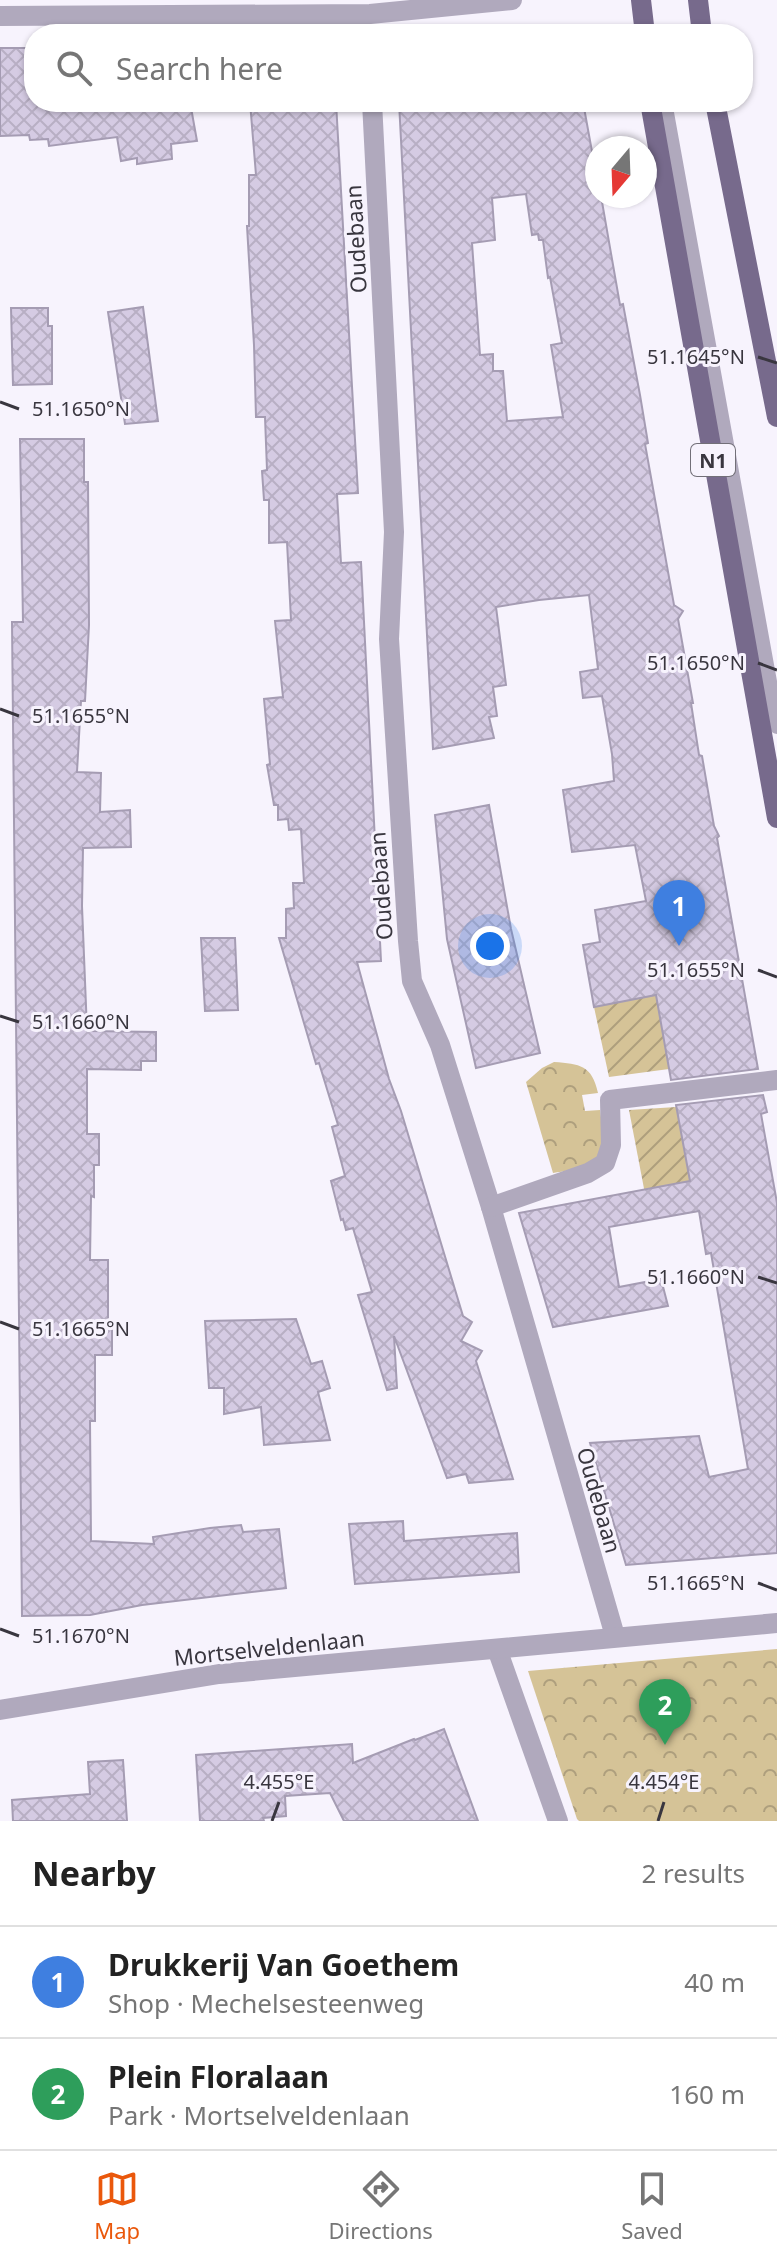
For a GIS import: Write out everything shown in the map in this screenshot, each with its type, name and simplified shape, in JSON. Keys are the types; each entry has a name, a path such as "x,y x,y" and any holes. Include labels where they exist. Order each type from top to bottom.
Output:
{"main road":[{"path":"641,0 644,24"},
{"path":"698,0 701,24"},
{"name":"N1","path":"652,112 777,818"},
{"path":"717,112 777,417"}],"street":[{"path":"0,16 369,16 512,0"},
{"name":"Oudebaan","path":"373,112 394,532 389,639 412,981 440,1045 491,1207 615,1636"},
{"path":"491,1207 588,1173 605,1163 611,1145 610,1100 777,1080"},
{"name":"Mortselveldenlaan","path":"0,1710 219,1674 777,1623"},
{"path":"497,1649 558,1821"}],"lane":[{"path":"666,112 777,726"}],"green space":[{"path":"657,995 669,1069 609,1077 594,1007"},
{"path":"554,1062 578,1065 592,1077 598,1093 582,1095 585,1111 600,1110 602,1139 601,1149 591,1163 553,1173 526,1082"},
{"path":"676,1107 696,1212 650,1220 629,1110"},
{"path":"777,1649 777,1821 577,1819 528,1671"}],"building":[{"path":"0,48 24,48 24,112 192,112 197,141 171,144 172,159 137,164 137,158 121,161 117,137 49,146 48,139 30,140 29,135 0,136"},
{"path":"251,112 337,112 358,493 337,494 341,563 361,562 381,961 357,962 389,1079 463,1316 472,1322 461,1341 482,1351 476,1361 513,1479 469,1483 466,1474 447,1478 394,1336 397,1388 387,1390 358,1295 372,1292 353,1228 346,1230 341,1220 331,1181 345,1176 332,1127 338,1125 319,1063 316,1064 279,938 286,938 286,909 294,908 293,883 304,883 301,829 289,830 288,819 278,820 278,805 274,805 267,765 270,764 264,699 283,697 275,621 291,620 287,542 269,543 269,500 264,500 262,471 267,470 265,417 256,417 247,226 249,175 256,175"},
{"path":"400,112 585,112 589,136 585,136 585,208 603,208 620,305 623,304 674,605 683,611 678,619 699,755 702,756 714,826 719,836 758,1069 671,1080 656,995 594,1007 583,945 600,942 595,910 646,901 635,845 572,852 563,790 614,781 602,696 583,698 580,672 598,669 589,595 496,607 506,685 493,687 497,716 489,717 494,738 433,749","holes":["526,194 532,235 538,234 539,240 543,240 562,343 551,345 563,417 507,421 503,371 493,371 493,354 480,355 472,243 495,240 492,198"]},
{"path":"143,307 158,421 125,424 108,312"},
{"path":"11,308 48,308 48,326 52,326 52,384 13,385"},
{"path":"20,439 84,439 84,482 88,482 89,625 77,772 101,773 100,812 130,810 131,847 83,848 87,1031 156,1032 156,1061 141,1061 141,1070 87,1069 87,1134 99,1134 99,1165 94,1165 94,1197 91,1196 90,1260 108,1260 108,1321 112,1321 112,1355 95,1355 95,1421 90,1421 91,1541 154,1544 153,1537 210,1528 241,1525 243,1532 279,1529 286,1588 142,1605 90,1615 22,1616 12,622 23,622"},
{"path":"489,805 511,929 540,1053 476,1068 447,939 435,815"},
{"path":"201,938 235,938 238,1010 205,1011"},
{"path":"763,1095 767,1112 761,1114 777,1203 777,1553 626,1565 590,1443 699,1436 709,1477 748,1469 711,1253 706,1254 699,1211 609,1227 619,1287 661,1279 668,1306 553,1327 519,1213 690,1181 676,1105"},
{"path":"296,1319 311,1364 322,1361 330,1388 318,1392 330,1440 264,1445 261,1407 224,1414 224,1388 209,1388 205,1321"},
{"path":"403,1521 404,1541 517,1533 519,1572 355,1584 349,1524"},
{"path":"444,1729 478,1821 344,1821 330,1793 285,1796 286,1816 263,1818 264,1821 200,1821 196,1755 352,1744 353,1763"},
{"path":"123,1760 127,1821 13,1821 12,1800 90,1794 88,1762"}],"place":[{"name":"Drukkerij Van Goethem","path":"679,946"},
{"name":"Plein Floralaan","path":"665,1745"}]}
